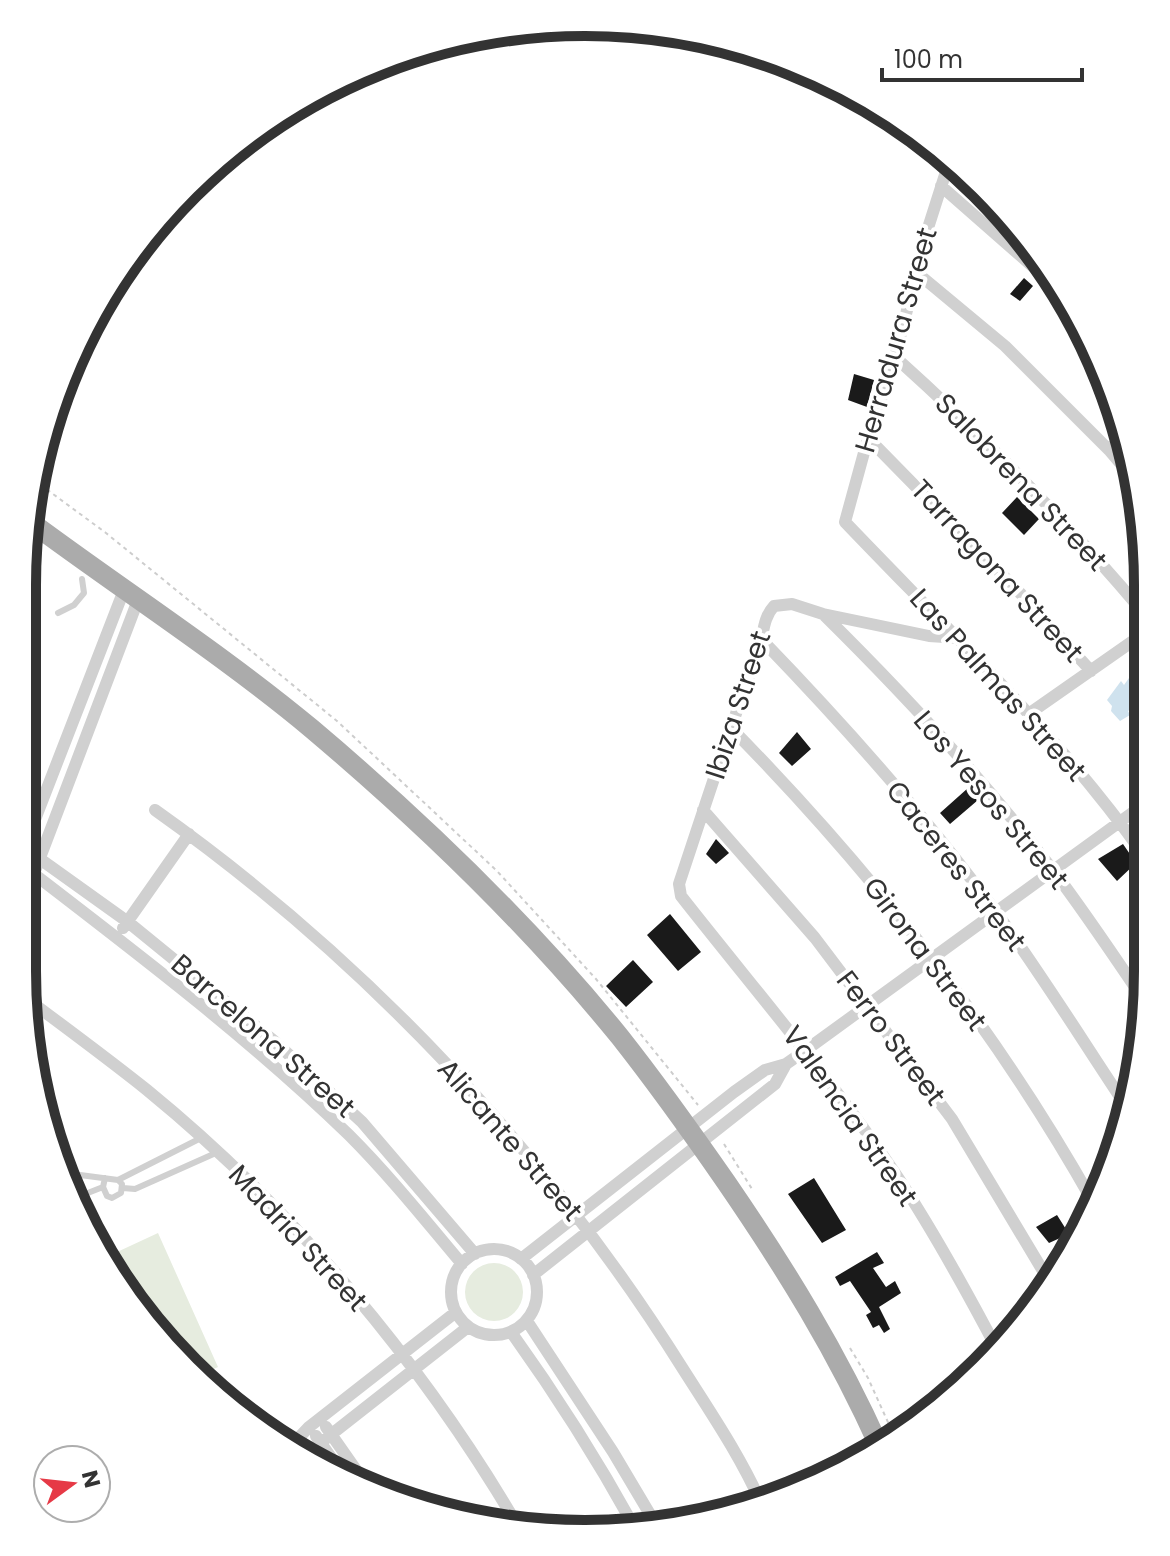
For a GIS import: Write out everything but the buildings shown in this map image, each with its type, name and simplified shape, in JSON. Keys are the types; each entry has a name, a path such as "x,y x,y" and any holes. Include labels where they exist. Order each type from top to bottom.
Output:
{"main road":[{"path":"39,528 228,664 310,728 428,833 541,946 619,1036 755,1224 842,1366 875,1437"}],"street":[{"name":"Herradura Street","path":"845,522 895,357 946,171"},
{"path":"941,186 1030,264"},
{"path":"916,272 1005,346 1119,462"},
{"name":"Salobrena Street","path":"895,357 1019,475 1092,551 1134,601"},
{"name":"Tarragona Street","path":"868,438 1021,594 1091,671"},
{"path":"1109,450 1115,444"},
{"name":"Las Palmas Street","path":"845,522 1030,713 1134,842"},
{"path":"36,821 131,595"},
{"path":"36,863 40,859 131,595"},
{"name":"Ibiza Street","path":"681,896 679,884 762,640 764,620 777,604 792,604 823,614 929,636 960,638"},
{"name":"Los Yesos Street","path":"823,614 881,670 1053,870 1134,986"},
{"name":"Caceres Street","path":"762,640 842,723 920,815 996,912 1119,1096"},
{"path":"1030,713 1134,640"},
{"name":"Girona Street","path":"730,727 790,788 860,867 931,957 1008,1066 1087,1192"},
{"name":"Alicante Street","path":"155,810 298,923 376,993 519,1144 577,1215 653,1320 722,1431 755,1493"},
{"name":"Ferro Street","path":"703,810 805,926 867,1003 952,1119 1044,1272"},
{"path":"521,1259 577,1215 693,1135 775,1084 786,1064 1134,811"},
{"path":"116,937 189,834"},
{"name":"Barcelona Street","path":"36,857 128,922 251,1021 362,1122 475,1254"},
{"name":"Barcelona Street","path":"36,877 116,937 264,1057 350,1137 462,1264"},
{"name":"Valencia Street","path":"681,896 806,1050 898,1178 993,1339"},
{"name":"Madrid Street","path":"37,1006 148,1090 218,1152 349,1288 414,1368 483,1466 511,1515"},
{"path":"533,1275 589,1231 693,1135"},
{"path":"494,1249 504,1250 521,1259 533,1275 536,1299 527,1321 511,1332 489,1335 468,1327 452,1302 452,1282 462,1264 475,1254 494,1249"},
{"path":"298,1438 456,1312"},
{"path":"527,1321 651,1516"},
{"path":"313,1448 468,1327"},
{"path":"511,1332 582,1435 629,1518"},
{"path":"320,1418 356,1469"},
{"path":"309,1427 330,1457"}],"lane":[{"path":"58,613 74,605 84,593 82,579"},
{"path":"75,1174 118,1180 201,1138"},
{"path":"123,1188 135,1189 218,1152"},
{"path":"105,1178 104,1192 112,1198 123,1188"},
{"path":"118,1180 123,1188"},
{"path":"84,1194 103,1187"}],"shaded area":[{"path":"158,1233 218,1367 210,1371 172,1333 115,1253"},
{"path":"494,1263 514,1272 523,1292 514,1312 494,1321 474,1312 465,1292 474,1272"}],"water":[{"path":"1134,677 1134,706 1128,711 1130,715 1120,721 1107,700 1121,681 1124,685 1129,678"}]}
